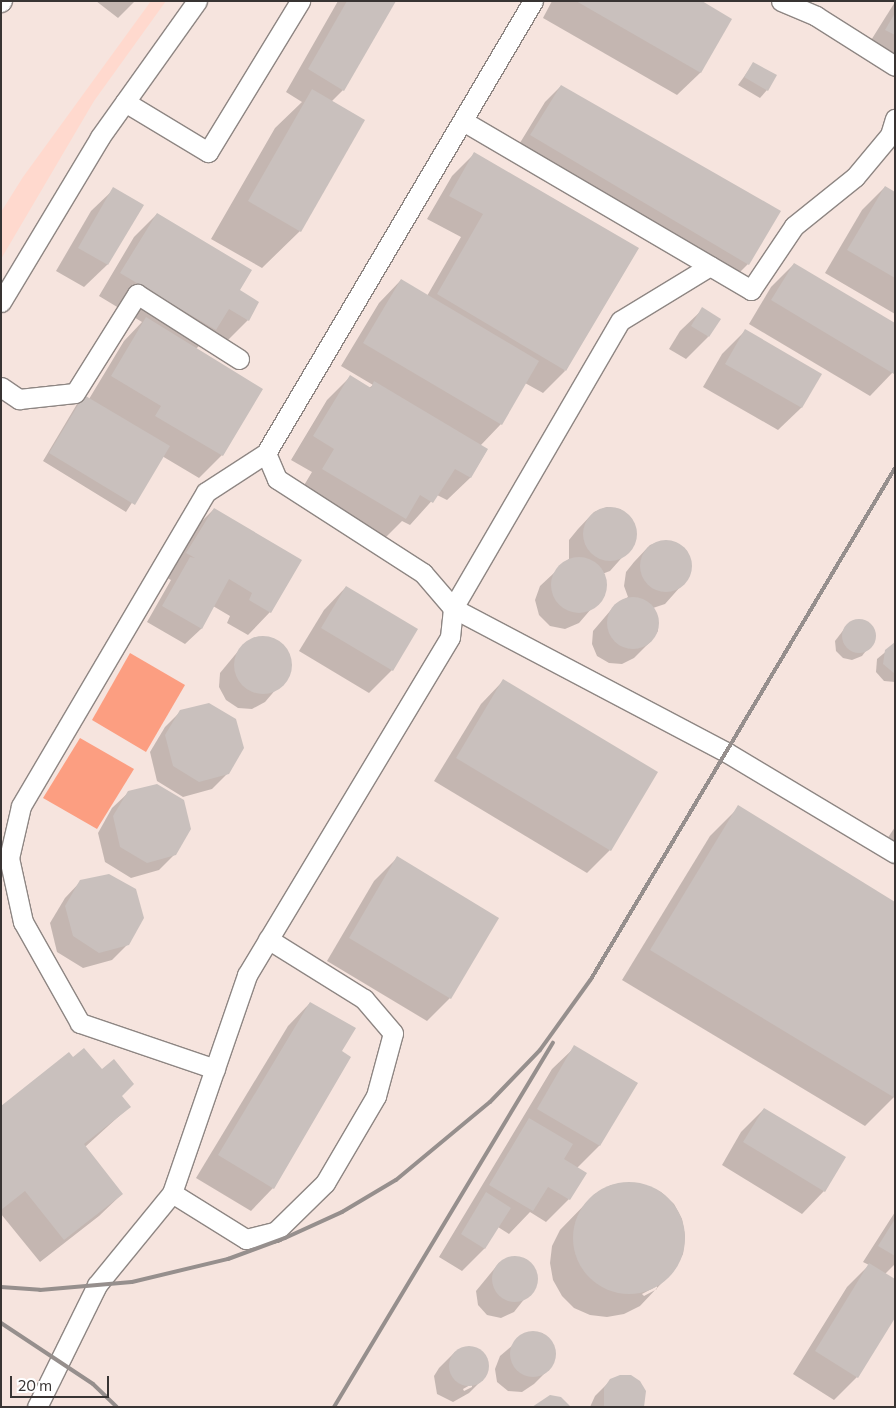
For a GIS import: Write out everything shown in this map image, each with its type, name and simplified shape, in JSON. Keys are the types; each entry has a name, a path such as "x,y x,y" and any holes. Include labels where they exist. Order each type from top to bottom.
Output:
{"lane":[{"path":"1,302 125,102 196,1"},
{"path":"125,102 208,152 300,1"},
{"path":"215,1069 80,1023 22,922 9,858 21,806 206,492 266,453 533,1"},
{"path":"781,1 820,9 895,66"},
{"path":"462,121 751,290 794,226 855,177 890,134 895,119"},
{"path":"37,1407 97,1285 172,1193 247,975 450,636 453,608 620,321 710,266"},
{"path":"1,387 19,399 75,393 137,294 239,359"},
{"path":"266,453 277,479 423,572 453,608 726,752 895,853"},
{"path":"172,1193 246,1239 275,1232 325,1183 376,1096 393,1034 364,999 268,940"}],"shaded area":[{"path":"1,1 895,1 895,1407 1,1407"},
{"path":"151,1 166,1 94,101 1,259 1,212 23,177"},
{"path":"130,653 185,685 146,752 92,720"},
{"path":"80,738 134,769 97,829 43,798"}],"building":[{"path":"347,1 396,1 344,91 308,69"},
{"path":"576,1 702,1 732,19 701,73"},
{"path":"895,13 895,35 885,30"},
{"path":"753,62 777,75 768,91 744,77"},
{"path":"561,85 781,211 749,265 530,135"},
{"path":"312,89 365,120 301,232 248,201"},
{"path":"474,152 639,248 566,371 437,294 483,214 449,196"},
{"path":"885,186 895,192 895,278 847,250"},
{"path":"113,187 144,205 108,265 78,248"},
{"path":"157,213 252,270 240,290 259,302 249,321 229,309 216,330 120,273"},
{"path":"794,263 895,323 894,374 771,300"},
{"path":"401,279 539,361 502,425 363,343"},
{"path":"702,307 721,319 709,337 691,326"},
{"path":"146,317 263,389 223,456 155,416 161,406 111,376"},
{"path":"745,329 822,374 802,408 725,364"},
{"path":"350,375 371,388 374,381 488,449 471,478 455,469 433,503 420,495 406,519 322,469 334,449 313,436"},
{"path":"84,395 170,446 135,505 49,453"},
{"path":"605,507 615,507 625,511 633,519 637,534 633,549 625,557 615,561 605,561 595,557 587,549 583,539 583,529 587,519 595,511"},
{"path":"214,508 302,560 271,613 249,600 252,593 229,579 202,629 162,606 190,557 195,558 186,553"},
{"path":"661,540 671,540 685,547 692,561 692,571 685,585 671,592 661,592 651,588 644,581 640,571 640,561 644,551 651,544"},
{"path":"579,557 590,559 599,565 605,574 607,585 605,596 599,605 590,611 579,613 568,611 559,605 553,596 551,585 553,574 559,565 568,559"},
{"path":"346,586 418,629 393,671 321,628"},
{"path":"628,597 638,597 652,604 659,618 659,628 652,642 638,649 628,649 618,645 611,638 607,628 607,618 611,608 618,601"},
{"path":"859,619 871,624 876,636 871,648 859,653 847,648 842,636 847,624"},
{"path":"263,636 279,641 287,649 292,665 287,681 279,689 263,694 247,689 239,681 234,665 239,649 247,641"},
{"path":"895,642 895,674 883,664 885,650"},
{"path":"503,679 658,772 611,851 456,758"},
{"path":"209,703 236,719 244,748 229,774 199,782 173,766 165,735 180,710"},
{"path":"157,784 184,800 191,829 176,855 147,863 120,847 113,816 128,791"},
{"path":"738,805 895,902 895,1098 650,950"},
{"path":"397,856 499,918 451,999 349,938"},
{"path":"109,874 136,889 144,918 129,945 99,953 73,936 65,906 80,880"},
{"path":"310,1002 356,1028 342,1051 351,1057 274,1189 218,1155"},
{"path":"574,1045 638,1083 600,1146 537,1109"},
{"path":"84,1048 102,1069 114,1059 134,1084 122,1096 131,1107 84,1144 123,1194 64,1240 25,1191 1,1210 1,1106 69,1052 73,1057"},
{"path":"764,1108 846,1157 825,1192 743,1142"},
{"path":"529,1118 573,1144 564,1159 587,1173 570,1200 548,1187 533,1211 489,1185"},
{"path":"629,1182 651,1186 669,1198 681,1216 685,1238 681,1260 669,1278 651,1290 629,1294 607,1290 589,1278 577,1260 573,1238 577,1216 589,1198 607,1186"},
{"path":"486,1192 511,1208 485,1249 461,1234"},
{"path":"895,1219 895,1256 878,1246"},
{"path":"510,1256 520,1256 534,1266 538,1279 534,1292 528,1298 520,1302 510,1302 496,1292 492,1284 492,1274 502,1260"},
{"path":"869,1263 895,1279 895,1318 858,1378 815,1351"},
{"path":"533,1331 546,1335 552,1341 556,1354 552,1367 546,1373 533,1377 520,1373 514,1367 510,1354 514,1341 520,1335"},
{"path":"473,1346 480,1349 486,1355 489,1366 488,1374 480,1383 473,1386 465,1386 458,1383 450,1374 449,1362 452,1355 461,1347"},
{"path":"620,1375 631,1375 640,1381 646,1391 644,1407 604,1407 604,1388 610,1379"},
{"path":"550,1395 561,1397 571,1407 532,1407"}],"railway":[{"path":"1,1287 40,1290 132,1282 228,1259 285,1238 342,1212 396,1180 490,1102 540,1050 591,979 895,468"},
{"path":"334,1407 553,1043"},
{"path":"1,1323 93,1384 117,1407"}]}
